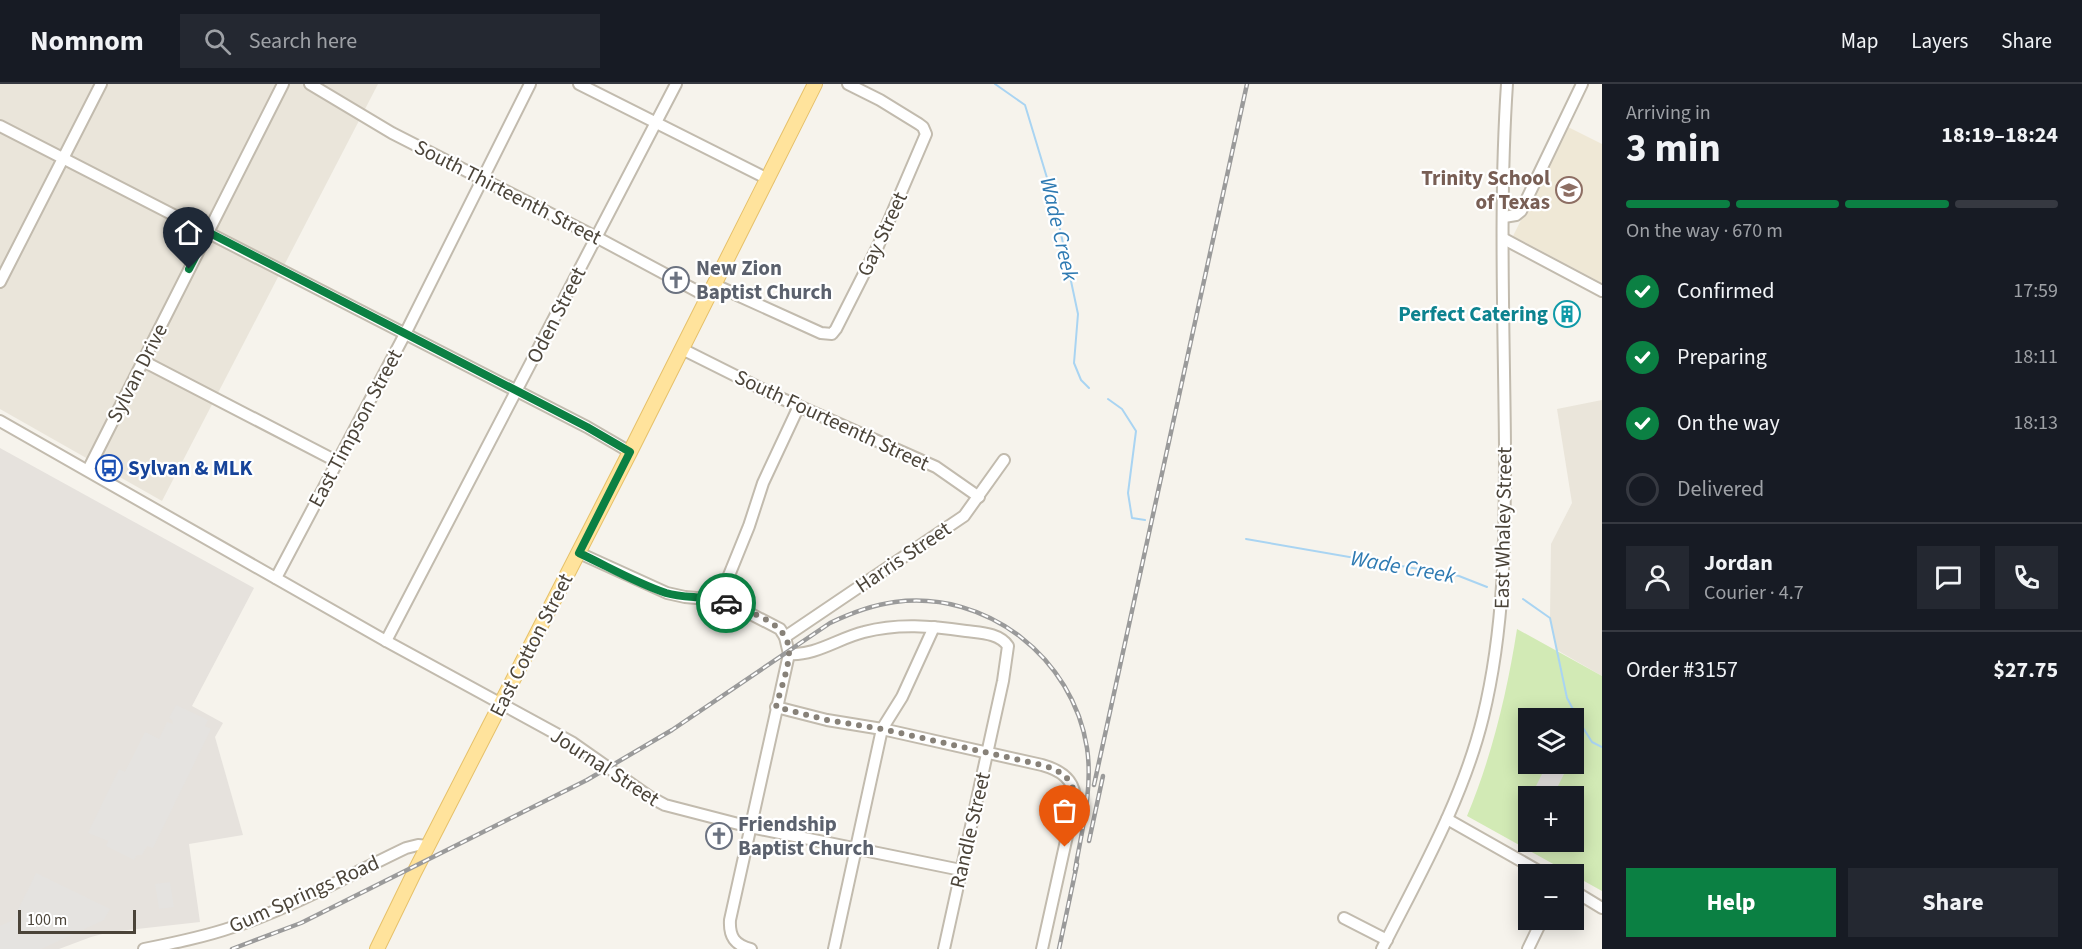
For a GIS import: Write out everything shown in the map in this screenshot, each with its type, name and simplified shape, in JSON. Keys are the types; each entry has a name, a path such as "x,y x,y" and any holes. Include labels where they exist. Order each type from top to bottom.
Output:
{"main road":[{"name":"East Cotton Street","path":"377,949 815,84"}],"street":[{"path":"0,282 101,84"},
{"name":"Sylvan Drive","path":"88,470 283,84"},
{"name":"South Thirteenth Street","path":"310,84 382,127 481,180 596,237 712,291 821,333 832,334"},
{"name":"East Timpson Street","path":"276,578 405,334 530,84"},
{"path":"579,84 768,179"},
{"name":"Oden Street","path":"386,641 676,84"},
{"name":"Gay Street","path":"832,334 878,246 924,139 925,130 880,100 848,84"},
{"name":"East Whaley Street","path":"1384,944 1447,819 1463,781 1483,718 1492,675 1501,612 1505,539 1504,217 1507,84"},
{"path":"1504,217 1516,215 1521,211 1582,84"},
{"path":"0,126 630,452"},
{"path":"1504,239 1602,291"},
{"name":"South Fourteenth Street","path":"682,349 799,406 936,467 979,497"},
{"path":"143,361 338,462"},
{"path":"719,600 749,526 763,483 799,406"},
{"name":"Journal Street","path":"0,421 386,641 573,743 665,805 750,827 961,870"},
{"name":"Harris Street","path":"785,637 964,516 1004,460"},
{"path":"579,553 667,593 719,600 780,629 785,637 789,654 730,916 729,927 732,937 737,943 751,949"},
{"path":"789,654 804,653 864,632 901,626 934,627 902,697 882,729 834,949"},
{"name":"Randle Street","path":"934,627 992,635 1004,641 1008,646 944,949"},
{"path":"776,707 1047,767 1059,771 1070,781 1075,795 1074,805 1042,949"},
{"path":"1447,819 1526,864"},
{"name":"Gum Springs Road","path":"144,949 206,936 233,927 263,916 406,848 418,845 428,846"},
{"path":"1584,897 1602,908"},
{"path":"1344,918 1384,944"},
{"path":"1528,949 1537,930"}],"shaded area":[{"path":"0,84 378,84 162,501 0,409"},
{"name":"Trinity School of Texas","path":"1568,127 1602,144 1602,283 1513,236"},
{"path":"1602,400 1602,676 1557,650 1550,618 1551,544 1572,503 1557,409"},
{"path":"0,448 254,588 192,706 223,723 215,737 243,835 189,844 200,922 110,932 59,949 0,949"},
{"path":"176,705 208,720 205,726 211,729 153,848 147,846 142,855 137,855 134,860 106,846 108,841 88,833 119,769 125,772 145,732 159,739 167,722 173,724 169,718"},
{"path":"1542,774 1564,774 1558,786 1536,786"},
{"path":"36,873 110,909 104,920 41,949 0,949 0,926 13,920"},
{"path":"170,882 174,907 159,909 155,884"}],"green space":[{"path":"1517,629 1602,676 1602,891 1584,881 1584,864 1553,864 1532,852 1584,852 1584,786 1518,786 1518,844 1467,816 1491,747"}],"waterway":[{"name":"Wade Creek","path":"995,84 1025,105 1054,201 1078,314 1074,363 1081,380 1089,388"},
{"name":"Wade Creek","path":"1108,399 1122,409 1136,431 1128,493 1132,518 1145,520"},
{"name":"Wade Creek","path":"1246,539 1459,576 1487,587"},
{"name":"Wade Creek","path":"1523,599 1550,618 1567,698 1572,708"},
{"name":"Wade Creek","path":"1584,729 1592,742 1602,747"}],"railway":[{"path":"1094,785 1247,84"},
{"path":"232,949 301,923 587,780 672,730 830,623 862,610 895,602 929,601 962,607 992,619 1020,637 1044,659 1064,686 1079,715 1087,748 1089,778 1075,870"},
{"path":"1089,841 1103,776"},
{"path":"1059,949 1077,864"}],"way so far":[{"path":"726,603 746,611 783,632 789,654 776,707 827,720 882,729 1042,765 1059,771 1070,781 1075,795 1065,847"}],"place":[{"name":"Trinity School of Texas","path":"1569,190"},
{"name":"New Zion Baptist Church","path":"676,280"},
{"name":"Perfect Catering","path":"1567,314"},
{"name":"Sylvan & MLK","path":"109,468"},
{"name":"Friendship Baptist Church","path":"719,836"}],"route":[{"path":"189,269 208,232 587,427 630,452 579,553 667,593 726,603"}]}
